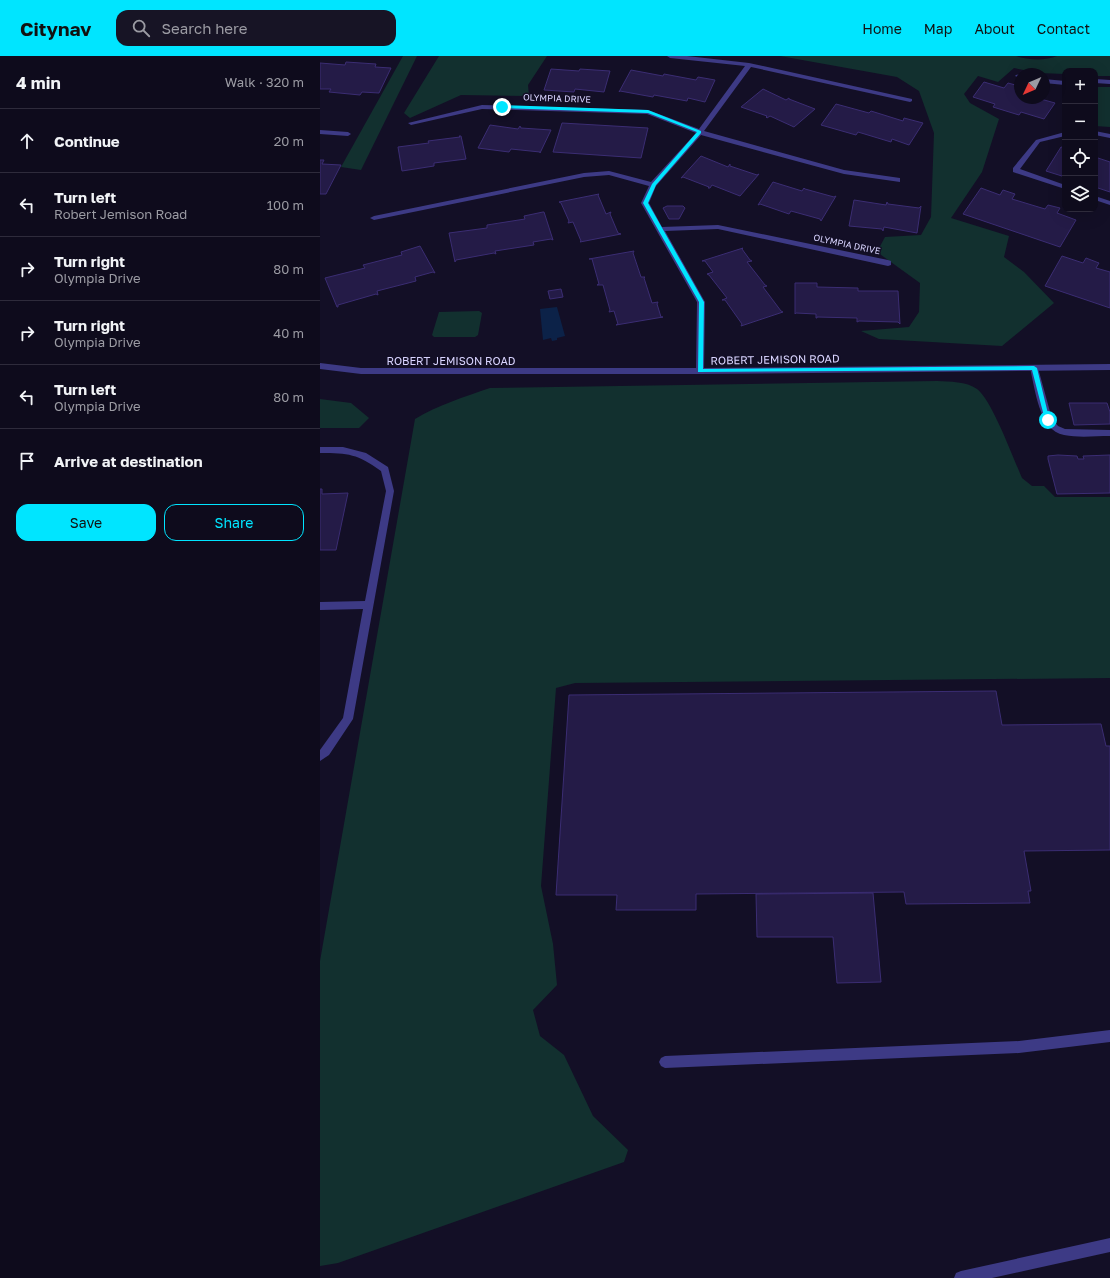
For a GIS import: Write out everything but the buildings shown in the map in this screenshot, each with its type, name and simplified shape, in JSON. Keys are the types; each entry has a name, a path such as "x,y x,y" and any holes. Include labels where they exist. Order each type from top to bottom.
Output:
{"street":[{"path":"670,56 750,65 910,100"},
{"path":"700,371 701,302 645,203 654,185 700,132 750,65"},
{"path":"1098,81 1110,82"},
{"path":"1050,82 1062,83"},
{"name":"OLYMPIA DRIVE","path":"411,123 482,107 648,112 700,132 844,172 897,180"},
{"path":"320,132 348,134"},
{"path":"1098,134 1110,136"},
{"path":"1062,135 1038,141 1016,170 1062,186"},
{"path":"374,218 584,175 609,173 654,185"},
{"path":"1098,199 1110,203"},
{"name":"OLYMPIA DRIVE","path":"660,229 718,227 888,263"},
{"name":"ROBERT JEMISON ROAD","path":"320,366 361,370 700,371 1110,367"},
{"path":"1034,368 1048,420 1055,428 1064,432 1110,433"},
{"path":"320,450 343,450 366,456 386,470 390,491 348,719 325,752 320,756"},
{"path":"320,606 369,606"},
{"path":"665,1062 1019,1047 1110,1036"},
{"path":"961,1278 1110,1244"}],"green space":[{"path":"403,56 417,56 361,170 341,167"},
{"path":"439,56 547,56 528,85 529,96 461,95 410,118 404,113"},
{"path":"780,56 1016,56 1048,59 1057,56 1110,56 1110,76 1098,76 1098,68 1062,68 1062,74 1050,73 1050,68 1014,68 998,82 978,76 964,94 970,103 999,119 982,172 951,218 1009,236 1004,257 1024,272 1054,303 1002,346 879,339 861,331 909,327 919,312 920,283 877,252 885,237 921,235 931,217 934,133 919,91 897,77"},
{"path":"1098,87 1110,87 1110,127 1098,126"},
{"path":"479,311 482,313 478,335 475,337 434,337 432,335 439,312"},
{"path":"937,381 958,382 973,386 983,395 1008,444 1022,478 1032,486 1044,486 1055,497 1110,497 1110,678 575,683 556,688 541,886 553,944 557,985 533,1010 540,1036 564,1055 593,1116 628,1150 624,1162 338,1263 320,1266 320,961 415,419 442,405 490,388"},
{"path":"320,399 351,403 369,418 359,428 320,428"}],"water":[{"path":"557,307 565,336 552,341 551,338 543,340 540,309"}],"route":[{"path":"502,107 648,112 700,132 654,185 645,203 701,302 700,371 1034,368 1048,420"}]}
